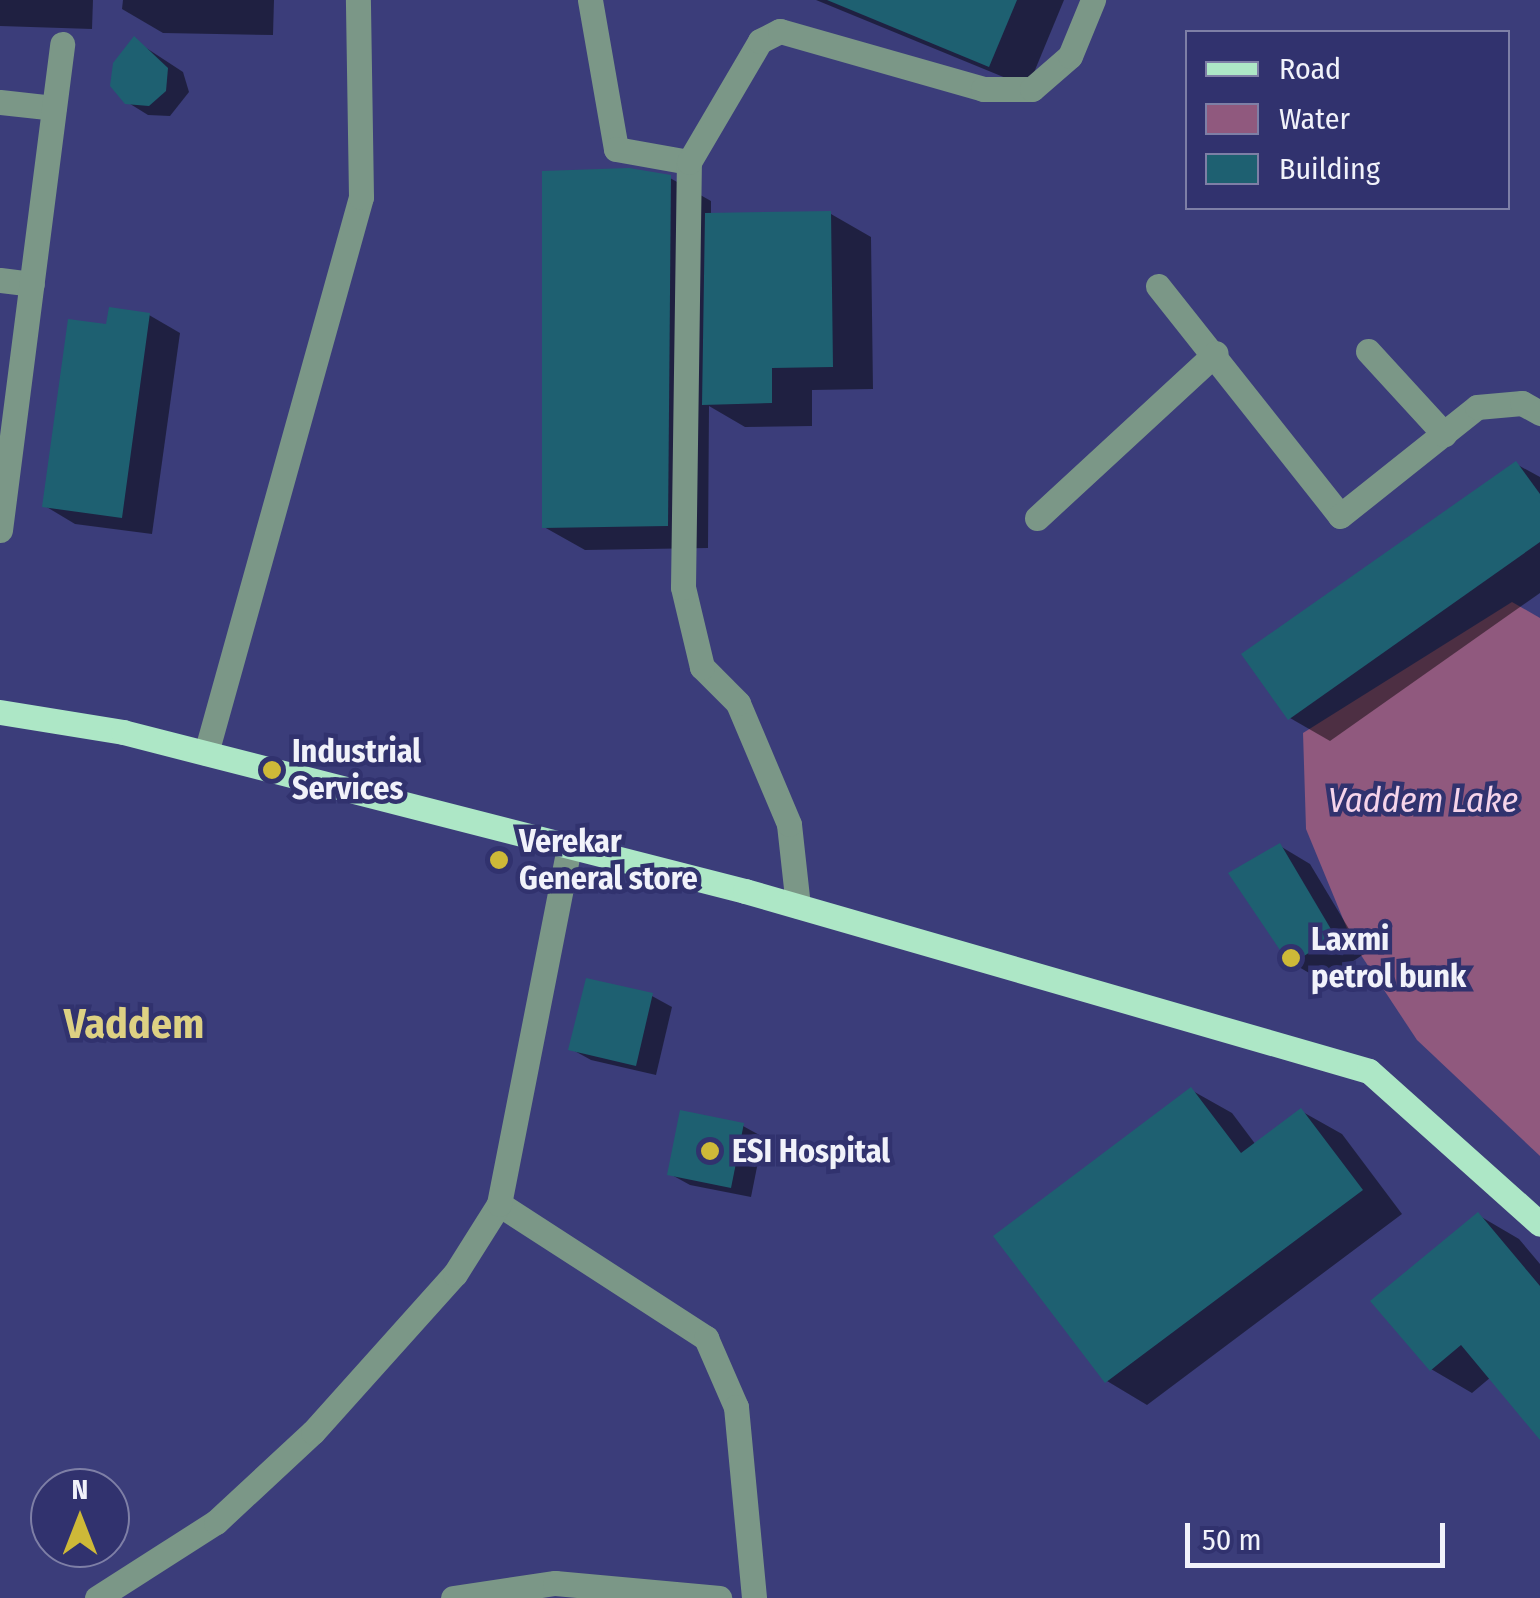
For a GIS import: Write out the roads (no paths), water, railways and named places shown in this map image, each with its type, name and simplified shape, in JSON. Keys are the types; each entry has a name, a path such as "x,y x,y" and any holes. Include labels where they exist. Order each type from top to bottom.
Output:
{"main road":[{"path":"0,712 206,753 570,846 798,906 1369,1072 1540,1224"}],"street":[{"path":"206,753 362,197 358,0"},
{"path":"590,0 616,149 689,162"},
{"path":"798,906 788,824 738,703 702,667 683,587 689,162 760,41 780,31 982,89 1032,89 1070,56 1093,0"},
{"path":"0,530 62,44"},
{"path":"0,102 54,108"},
{"path":"0,280 32,284"},
{"path":"1158,286 1216,353 1340,516 1478,407 1522,404 1540,413"},
{"path":"1368,351 1444,434"},
{"path":"1037,518 1216,353"},
{"path":"97,1598 216,1522 313,1432 454,1274 499,1204 570,846"},
{"path":"499,1204 706,1338 736,1407 754,1598"},
{"path":"453,1598 556,1583 719,1598"}],"water":[{"name":"Vaddem Lake","path":"1512,602 1540,618 1540,1156 1417,1040 1353,943 1306,829 1303,733"}],"place":[{"name":"Industrial Services","path":"272,770"},
{"name":"Verekar General store","path":"499,860"},
{"name":"Laxmi petrol bunk","path":"1291,958"},
{"name":"ESI Hospital","path":"710,1151"}],"district":[{"name":"Vaddem","path":"134,1024"}]}
